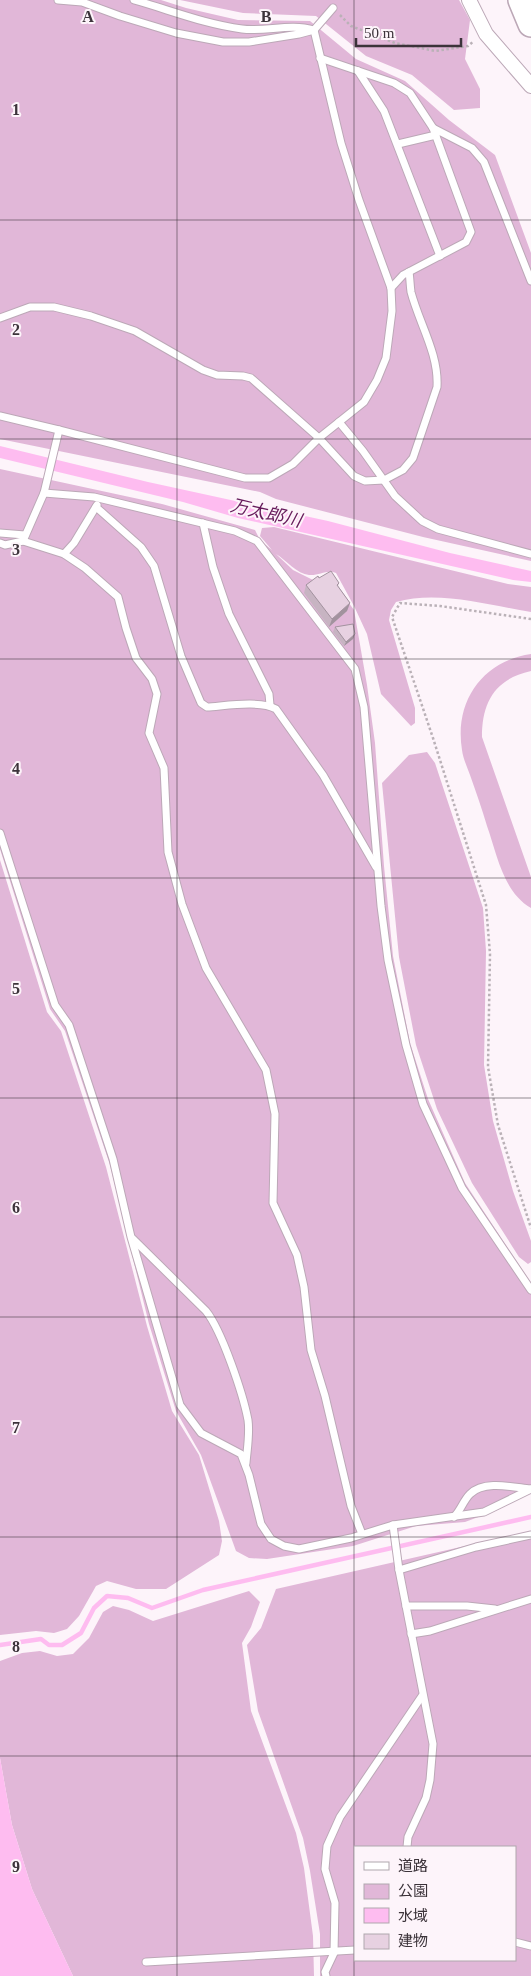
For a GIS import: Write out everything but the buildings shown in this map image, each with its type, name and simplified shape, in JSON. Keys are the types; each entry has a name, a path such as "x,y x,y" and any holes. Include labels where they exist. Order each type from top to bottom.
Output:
{"highway":[{"path":"521,0 531,24"}],"street":[{"path":"469,0 486,34 531,86"}],"lane":[{"path":"58,0 82,2 120,16 176,32 223,42 248,42 314,30 333,8"},
{"path":"134,0 211,24 244,29 303,27 314,30"},
{"path":"0,416 245,478 269,478 293,464 320,438 364,402 386,358 392,311 391,288 359,200 341,143 314,30"},
{"path":"320,58 394,83 410,93 434,132 471,232 466,242 403,275 391,288"},
{"path":"358,70 384,112 440,256"},
{"path":"398,144 434,132 472,148 484,162 531,281"},
{"path":"0,318 30,307 54,307 91,316 135,331 203,370 217,375 251,378 320,438 354,476 365,481 384,480 403,470 413,458 437,387 438,376 411,291 409,272"},
{"path":"339,422 395,496 422,521 438,530 531,554"},
{"path":"0,543 5,545 24,538 45,492 59,430"},
{"path":"45,492 100,499 235,531 257,541 355,669 364,707 377,870 388,960 406,1045 423,1104 462,1188 531,1290"},
{"path":"64,554 74,543 100,499"},
{"path":"96,507 141,547 154,566 181,656 202,702 207,707 270,705 276,709 324,775 377,870"},
{"path":"203,523 213,566 229,614 269,694 270,705"},
{"path":"0,533 24,538 64,554 85,568 118,597 136,658 152,678 156,694 149,733 164,768 168,852 182,904 206,968 266,1070 275,1114 273,1203 297,1255 304,1287 311,1350 325,1396 350,1506 362,1534"},
{"path":"0,833 55,1005 69,1025 110,1151 131,1237 180,1405 201,1433 241,1454 250,1474 261,1524 271,1540 284,1546 299,1549 393,1526 484,1512 531,1489"},
{"path":"131,1237 214,1321 236,1378 248,1422 246,1466"},
{"path":"454,1517 461,1510 468,1496 480,1487 500,1486 531,1489"},
{"path":"393,1526 422,1696 433,1744 430,1780 426,1798 403,1846"},
{"path":"399,1570 476,1547 531,1535"},
{"path":"411,1634 430,1631 531,1599"},
{"path":"406,1606 468,1606 498,1609"},
{"path":"326,1976 325,1972 334,1953 335,1903 325,1869 327,1846 340,1817 422,1696"},
{"path":"407,1846 408,1837"},
{"path":"516,1942 531,1946"},
{"path":"146,1962 334,1953 354,1950"}],"path":[{"path":"333,8 351,26 396,42 435,51 468,46 486,34"},
{"path":"531,618 440,606 400,603 392,617 486,905 490,954 488,1067 498,1125 531,1228"}],"green space":[{"path":"0,0 161,0 238,20 310,21 356,59 405,81 449,120 495,155 531,253 531,561 423,537 276,499 260,492 0,439"},
{"path":"180,0 459,0 470,20 465,59 480,89 480,108 454,110 412,75 366,56 316,16 243,13"},
{"path":"0,469 162,504 255,530 260,540 272,550 260,536 262,528 274,527 508,584 531,587 531,612 446,598 412,599 396,602 391,610 389,620 415,708 415,723 411,726 381,694 367,634 336,573 305,574 276,554 293,570 313,580 330,577 354,610 375,743 393,956 410,1043 428,1099 465,1183 531,1283 531,1493 497,1510 465,1522 416,1526 353,1546 267,1559 249,1558 236,1551 201,1455 176,1411 149,1324 110,1165 65,1031 50,1009 0,849"},
{"path":"531,654 531,671 508,680 493,694 485,713 482,737 531,877 531,908 521,901 502,872 464,759 461,732 463,715 468,700 476,686 499,665 514,658"},
{"path":"427,752 435,763 483,908 486,951 484,1065 493,1121 513,1191 531,1241 531,1262 528,1264 519,1257 472,1183 437,1109 416,1045 399,957 382,783 409,755"},
{"path":"0,860 47,1012 61,1031 106,1167 147,1326 172,1411 199,1455 219,1521 222,1541 219,1555 166,1589 136,1589 107,1581 96,1586 79,1616 67,1629 54,1633 36,1631 0,1635"},
{"path":"531,1531 531,1976 320,1976 320,1934 303,1838 258,1711 247,1645 261,1628 276,1589"},
{"path":"249,1591 260,1602 251,1627 242,1643 251,1711 296,1833 304,1868 313,1936 314,1976 73,1976 32,1889 12,1825 0,1758 0,1661 22,1653 40,1651 57,1656 73,1654 89,1638 103,1612 113,1606 129,1610 153,1621"}],"water":[{"name":"万太郎川","path":"0,446 148,482 328,521 450,553 531,571 531,582 513,580 238,518 183,502 0,458"},
{"path":"0,1758 12,1825 32,1889 73,1976 0,1976"}],"waterway":[{"path":"0,1645 41,1639 49,1645 62,1645 81,1633 94,1608 107,1596 128,1598 152,1608 203,1590 531,1517"}]}
